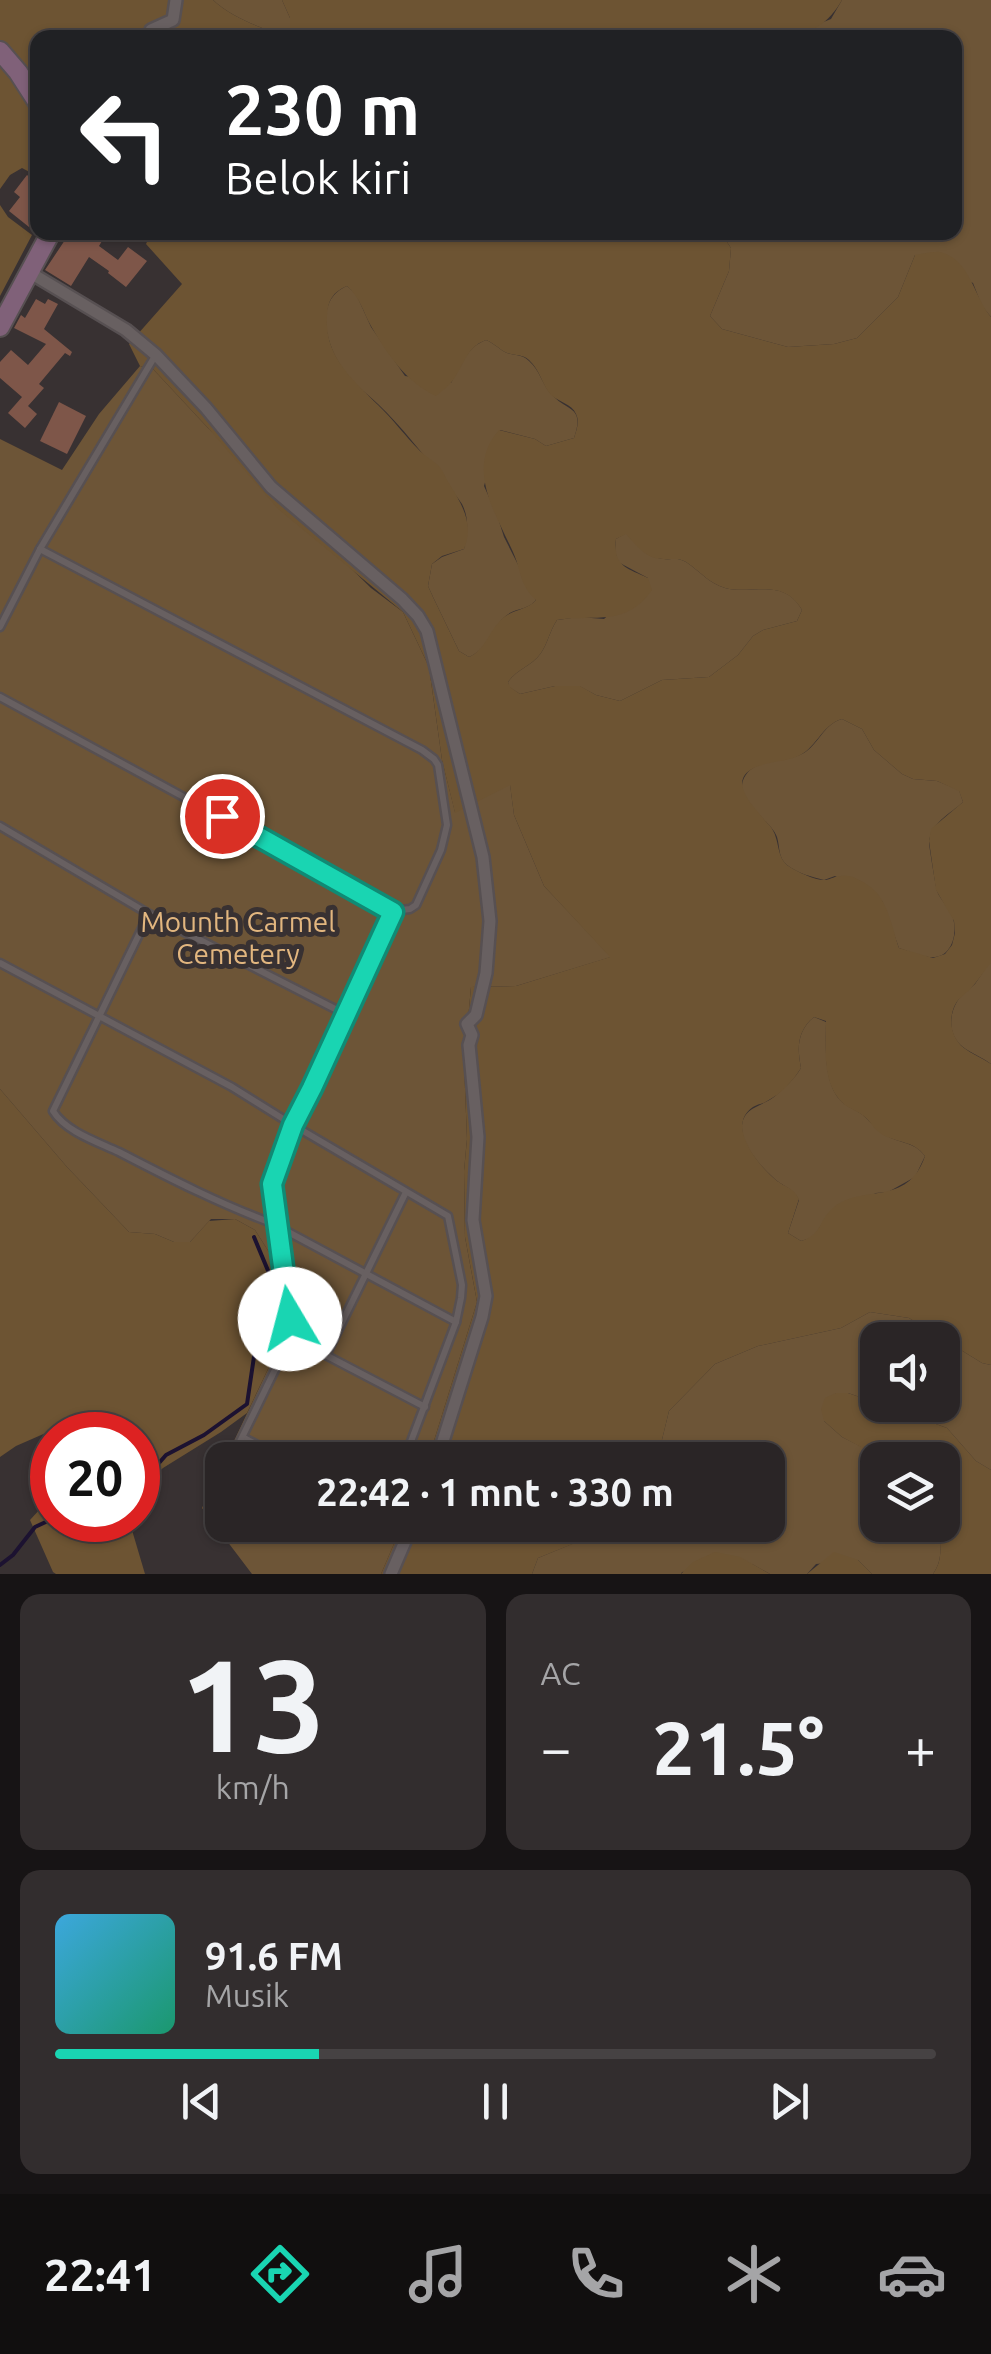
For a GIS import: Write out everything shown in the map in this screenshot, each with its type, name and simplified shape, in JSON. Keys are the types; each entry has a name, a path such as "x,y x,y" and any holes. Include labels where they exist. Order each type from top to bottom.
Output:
{"main road":[{"path":"0,51 30,91"},
{"path":"0,327 47,240"}],"street":[{"path":"152,30 173,20 176,0"},
{"path":"29,272 126,330 156,356 271,486 370,570 418,616 427,631 483,857 490,921 486,973 476,1014 466,1024 472,1035 469,1045 478,1137 474,1220 486,1296 444,1442"},
{"path":"391,1574 404,1542"}],"lane":[{"path":"0,627 40,549 156,356"},
{"path":"0,697 393,912 416,905 441,850 447,825 441,779 434,760 422,750 40,549"},
{"path":"0,826 149,914 344,1014"},
{"path":"242,1442 291,1337 272,1184 293,1125 393,912"},
{"path":"149,914 53,1111 58,1119 228,1208 277,1225 456,1322"},
{"path":"0,963 232,1087 448,1216 462,1286 456,1322 411,1442"},
{"path":"326,1355 406,1192"},
{"path":"291,1337 425,1407"},
{"path":"244,1438 252,1442"}],"green space":[{"path":"213,0 282,0 290,29 268,30"},
{"path":"842,0 991,0 991,317 973,283 915,255 898,297 857,338 788,347 722,329 710,316 729,271 731,248 726,240 962,240 962,30 804,30 831,19"},
{"path":"347,286 356,294 371,327 405,376 451,383 469,352 486,340 526,359 552,395 576,415 574,438 546,446 500,430 484,486 536,600 507,615 482,648 469,657 459,651 428,586 432,564 464,549 465,510 412,441 349,377 335,356 327,334 327,311 337,292"},
{"name":"Mounth Carmel Cemetery","path":"140,366 153,369 371,588 403,612 429,667 442,760 455,812 510,784 514,815 544,886 611,957 516,986 471,987 464,1063 465,1237 477,1302 434,1442 234,1442 278,1348 282,1308 274,1260 255,1230 235,1219 211,1219 190,1242 129,1232 0,1089 0,439 62,470 99,414"},
{"path":"626,533 647,553 683,560 719,586 786,594 802,610 797,621 753,636 738,655 709,677 662,680 620,701 579,686 555,686 520,694 509,687 508,682 541,653 557,620 604,619 648,578 618,562 616,539"},
{"path":"842,719 862,729 874,750 902,774 959,790 963,802 937,824 929,843 937,891 952,914 954,925 951,945 943,955 925,956 899,948 882,901 835,876 824,880 787,865 773,830 744,795 742,787 749,771 801,755 831,724"},
{"path":"989,963 991,1064 958,1042 951,1021 958,1001"},
{"path":"814,1017 826,1022 828,1073 840,1100 884,1134 914,1146 925,1156 915,1177 826,1217 814,1237 801,1241 788,1233 799,1200 760,1163 745,1142 742,1128 745,1116 774,1097 801,1068 801,1034"},
{"path":"870,1312 915,1322 860,1322 860,1397 836,1393 824,1421 860,1446 860,1542 939,1542 939,1559 933,1574 872,1574 858,1560 816,1564 807,1574 770,1574 752,1564 681,1574 532,1574 538,1558 577,1542 785,1542 785,1442 661,1442 669,1411 715,1364 758,1346 841,1328"},
{"path":"960,1349 991,1365 991,1470 976,1461 947,1428 930,1422 960,1422"},
{"path":"228,1542 395,1542 381,1574 252,1574"}],"shaded area":[{"path":"0,0 213,0 268,30 30,30 30,172 22,168 10,175 0,189"},
{"path":"282,0 842,0 824,22 811,30 288,30 290,18"},
{"path":"0,205 8,217 30,234 30,239 0,296"},
{"path":"148,240 726,240 731,248 729,271 710,316 722,329 788,347 857,338 898,297 915,255 940,252 965,270 991,317 991,963 957,1002 951,1022 960,1044 991,1064 991,1365 960,1349 960,1322 915,1322 870,1312 841,1328 758,1346 715,1364 669,1411 661,1442 434,1442 477,1302 465,1237 464,1063 471,987 516,986 610,957 544,886 514,815 510,785 455,813 442,760 429,667 403,612 278,509 153,369 140,366 129,344 182,284 146,244","holes":["347,286 391,357 425,390 436,396 454,379 473,348 486,340 529,360 551,395 572,408 577,417 574,438 546,446 535,439 499,430 489,445 484,460 487,491 524,583 536,600 505,616 469,657 459,651 428,586 432,564 464,549 466,516 438,465 359,386 335,355 327,330 328,310 332,297 342,288","626,534 657,558 683,560 725,588 776,590 794,600 802,610 797,621 753,636 738,655 709,677 662,680 620,701 580,686 555,686 520,694 510,687 508,682 541,653 557,620 609,617 642,602 652,590 648,578 619,561 616,539","842,719 862,729 874,750 902,774 937,781 959,791 963,802 931,829 929,841 936,890 954,921 952,945 945,954 933,958 899,948 883,903 875,891 859,880 846,876 817,879 785,863 773,831 744,792 744,776 751,769 803,754 835,722","814,1017 826,1021 826,1066 837,1097 883,1135 911,1145 925,1156 907,1183 845,1201 828,1213 813,1235 801,1241 788,1233 799,1199 754,1156 742,1124 753,1107 782,1091 801,1068 800,1040 804,1028"]},
{"path":"0,1089 129,1232 190,1242 209,1221 235,1219 255,1230 274,1260 282,1308 278,1348 247,1413 160,1471 160,1412 30,1412 30,1440 0,1457"},
{"path":"848,1393 860,1397 860,1422 930,1422 947,1428 959,1442 860,1442 860,1447 824,1421 821,1409 825,1398"},
{"path":"960,1443 976,1461 991,1470 991,1574 933,1574 940,1543 960,1542"},
{"path":"40,1542 136,1542 145,1574 56,1574"},
{"path":"395,1542 578,1542 538,1558 532,1574 381,1574"},
{"path":"715,1552 740,1557 770,1574 681,1574 693,1562"},
{"path":"834,1552 858,1560 872,1574 807,1574"}],"building":[{"path":"27,175 30,177 29,227 9,211 20,197 14,192"},
{"path":"65,240 101,240 99,246 118,260 128,247 147,261 126,287 89,257 71,286 45,270"},
{"path":"36,299 58,304 44,329 72,352 70,356 65,353 39,384 44,388 28,406 37,414 25,428 8,413 22,397 0,378 0,362 11,350 28,365 46,344 14,328"},
{"path":"59,402 86,416 67,454 40,441"}],"waterway":[{"path":"160,1462 247,1404 256,1343 276,1298 254,1237"},
{"path":"0,1565 30,1533"}],"route":[{"path":"222,816 393,912 293,1125 272,1184 290,1319"}]}
